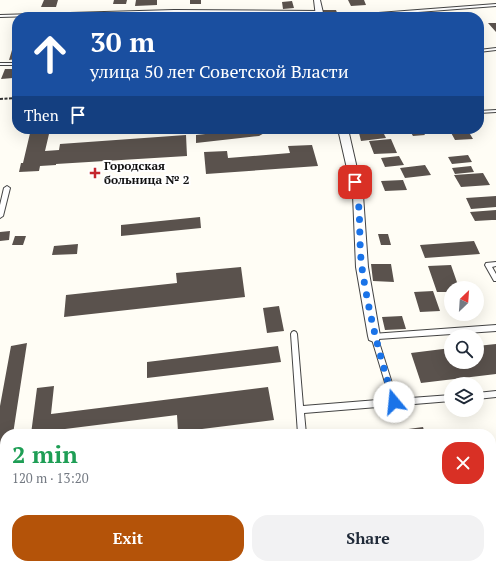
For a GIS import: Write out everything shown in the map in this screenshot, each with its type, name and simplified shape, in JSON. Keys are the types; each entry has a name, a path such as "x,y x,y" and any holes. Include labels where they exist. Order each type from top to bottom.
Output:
{"street":[{"path":"317,0 319,12"},
{"path":"344,134 358,195 362,266 374,336"}],"lane":[{"path":"404,12 496,5"},
{"path":"139,12 210,12"},
{"path":"0,16 12,16"},
{"path":"484,50 496,49"},
{"path":"0,64 12,64"},
{"path":"484,112 496,111"},
{"path":"0,216 7,188"},
{"path":"496,264 488,265 496,279"},
{"path":"394,402 374,336 496,328"},
{"path":"294,334 302,429"},
{"path":"484,395 496,394"},
{"path":"300,410 444,398"}],"path":[{"path":"0,100 12,99"}],"building":[{"path":"44,0 58,0 56,7 41,7"},
{"path":"114,0 127,0 126,4 113,4"},
{"path":"136,0 157,0 157,5 135,6"},
{"path":"190,0 201,0 201,4 190,4"},
{"path":"348,0 364,0 366,5 351,6"},
{"path":"292,1 294,8 283,9 282,2"},
{"path":"321,10 336,10 337,12 321,12"},
{"path":"488,23 496,23 496,32"},
{"path":"12,50 12,60 9,60"},
{"path":"5,69 12,69 12,78 1,79"},
{"path":"30,134 49,134 45,151 59,150 60,144 186,135 187,156 56,164 40,166 39,171 19,172 21,163 23,163"},
{"path":"263,134 259,136 196,143 196,135"},
{"path":"359,134 384,134 386,138 361,141"},
{"path":"412,134 425,135 413,136"},
{"path":"452,134 470,134 473,139 455,140"},
{"path":"391,139 397,153 374,154 369,141"},
{"path":"312,145 318,166 206,174 204,152 227,151 228,158 290,153 288,146"},
{"path":"468,155 472,162 452,164 448,157"},
{"path":"399,156 404,165 385,167 381,158"},
{"path":"425,165 431,175 405,178 400,168"},
{"path":"471,166 474,172 455,174 452,168"},
{"path":"483,173 490,185 461,187 454,175"},
{"path":"403,180 407,190 385,191 381,181"},
{"path":"496,196 496,207 471,209 466,198"},
{"path":"496,210 496,220 475,221 470,212"},
{"path":"200,217 201,228 121,236 121,225"},
{"path":"10,231 9,240 0,241 0,232"},
{"path":"378,234 388,234 391,245 381,245"},
{"path":"15,236 26,236 23,245 12,245"},
{"path":"474,241 480,254 425,258 420,245"},
{"path":"78,244 77,254 52,255 54,246"},
{"path":"371,264 391,264 394,282 373,281"},
{"path":"451,265 457,281 444,281 444,292 437,292 428,266"},
{"path":"241,267 245,297 64,317 66,295 177,283 176,273"},
{"path":"433,291 440,311 420,312 414,292"},
{"path":"279,306 284,331 267,333 263,308"},
{"path":"402,316 406,329 385,330 382,317"},
{"path":"27,343 14,429 0,429 0,406 11,346"},
{"path":"496,344 496,374 471,377 444,377 444,380 421,383 411,353 444,349 444,369 484,369 484,345"},
{"path":"278,346 281,362 147,378 147,362"},
{"path":"54,386 51,414 268,387 274,420 202,429 178,429 177,415 65,429 32,429 37,388"},
{"path":"423,427 424,429 408,429"}],"place":[{"name":"Городская больница № 2","path":"95,173"}],"route":[{"path":"355,182 358,195 362,266 374,336 394,402"}]}
